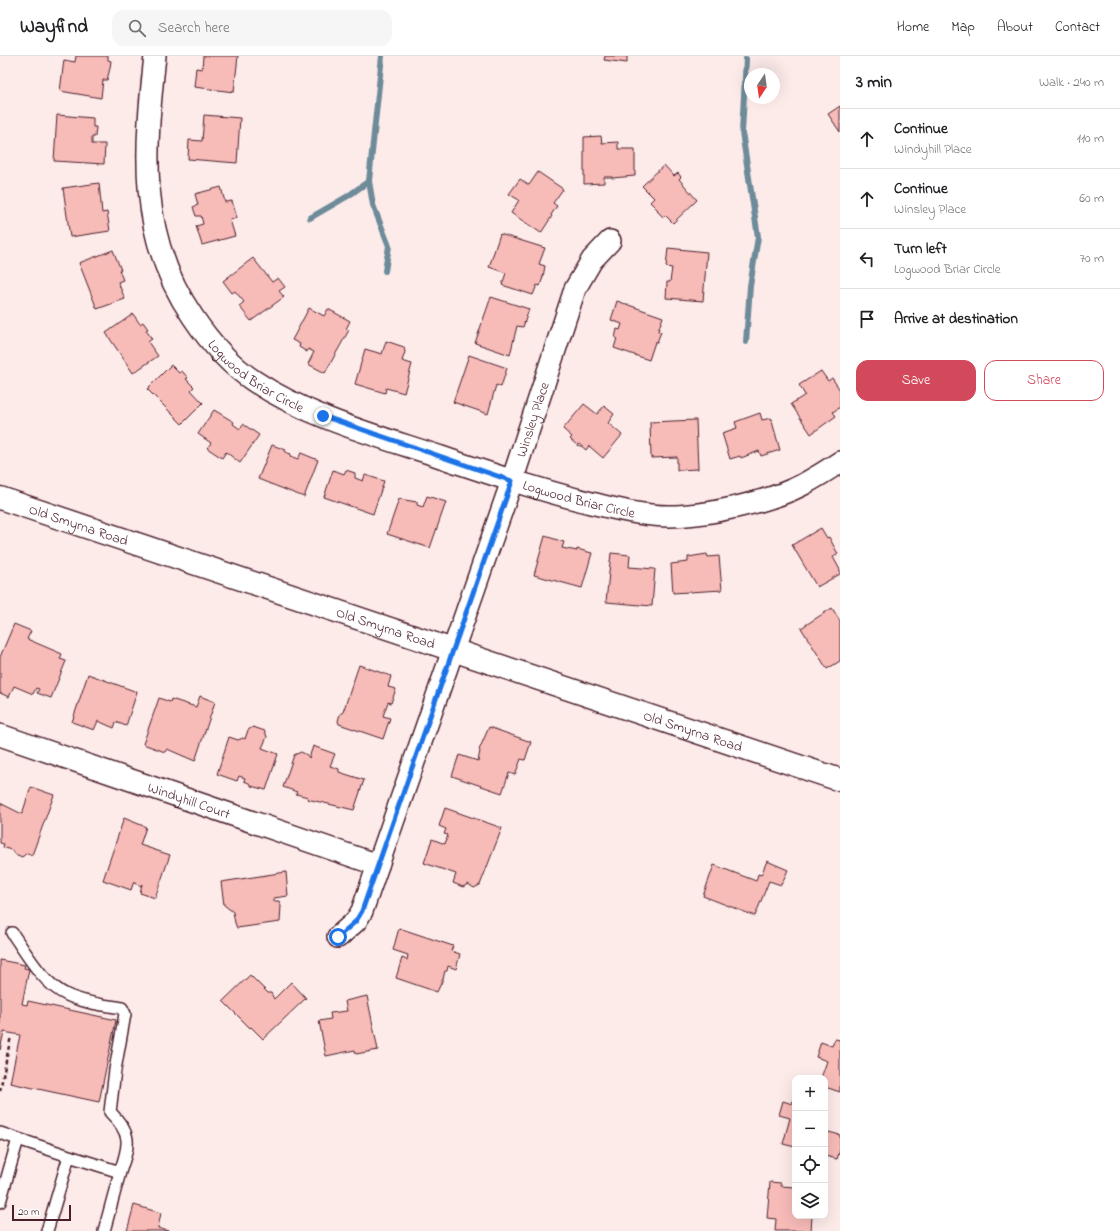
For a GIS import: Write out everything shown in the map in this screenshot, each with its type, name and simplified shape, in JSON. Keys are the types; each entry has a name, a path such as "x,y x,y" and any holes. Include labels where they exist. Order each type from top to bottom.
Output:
{"street":[{"name":"Logwood Briar Circle","path":"156,56 147,143 149,190 154,230 168,272 193,317 226,357 253,380 303,408 372,434 512,481 621,510 656,516 672,516 716,510 770,498 837,470"},
{"name":"Winsley Place","path":"338,937 352,925 362,911 512,481 575,289 588,265 610,242"},
{"name":"Old Smyrna Road","path":"0,498 840,780"},
{"name":"Windyhill Court","path":"0,735 378,865"}],"lane":[{"path":"12,933 48,981 66,995 92,1003 122,1008 125,1014 114,1070 110,1112 121,1122 127,1132 128,1142 104,1231"},
{"path":"0,1133 120,1172"},
{"path":"0,1202 18,1139"},
{"path":"47,1231 70,1156"}],"path":[{"path":"0,1091 11,1036"}],"building":[{"path":"76,56 108,56 108,60 111,61 107,80 103,80 101,98 60,91 64,60 75,62"},
{"path":"203,56 238,56 234,92 194,87 196,68 202,69"},
{"path":"605,56 627,56 627,63 604,60"},
{"path":"840,106 840,132 828,114"},
{"path":"57,115 93,118 93,127 96,127 95,137 92,137 92,144 105,144 104,164 54,161"},
{"path":"204,115 240,118 237,163 188,159 189,140 202,141"},
{"path":"601,136 602,143 618,142 618,149 635,149 635,176 612,178 604,177 604,183 584,184 584,137"},
{"path":"664,165 674,176 678,173 681,177 679,179 697,200 673,223 665,215 663,217 657,211 658,210 650,202 654,198 642,186"},
{"path":"538,172 563,189 553,203 557,206 541,233 511,213 519,200 509,194 520,179 529,185"},
{"path":"99,183 102,213 107,212 110,231 70,237 63,188"},
{"path":"221,187 225,202 232,201 237,218 230,220 235,236 202,245 196,226 203,224 201,216 196,216 193,207 198,205 195,194"},
{"path":"500,234 545,248 539,264 545,266 543,277 540,286 537,285 533,295 502,285 506,273 489,267"},
{"path":"668,248 707,252 703,301 666,298 667,282 670,282 672,268 666,267"},
{"path":"113,250 121,270 119,270 123,280 118,282 125,299 97,309 79,263"},
{"path":"253,258 272,282 278,278 285,287 279,291 284,297 251,321 239,306 244,302 235,291 232,293 223,281"},
{"path":"491,297 529,309 523,327 517,326 510,355 475,343"},
{"path":"617,301 663,317 658,331 661,332 657,342 655,342 649,360 614,348 617,338 615,338 617,329 620,330 622,324 611,320"},
{"path":"309,308 324,316 328,309 350,321 346,329 349,330 325,373 308,364 314,352 308,349 307,352 299,347 300,344 292,340"},
{"path":"133,314 140,324 143,322 148,329 146,330 152,339 148,342 158,356 133,373 106,333"},
{"path":"386,341 404,347 405,352 402,361 412,364 404,393 386,388 385,393 355,384 365,349 382,354"},
{"path":"469,355 507,368 501,387 496,385 488,414 453,402"},
{"path":"171,365 179,373 182,371 188,378 186,379 194,387 191,390 203,403 182,424 147,389"},
{"path":"821,371 828,381 832,378 840,390 840,407 833,412 836,416 811,434 791,404 805,395 799,385"},
{"path":"584,404 597,414 604,406 614,414 608,423 622,435 603,458 589,446 586,450 579,444 578,446 570,439 572,437 563,429"},
{"path":"214,410 234,422 233,424 240,429 243,424 259,435 240,463 226,452 222,458 207,448 211,443 198,434"},
{"path":"760,413 762,420 771,418 780,450 761,456 759,451 741,458 740,456 730,459 722,433 737,428 735,422"},
{"path":"696,420 698,469 677,470 677,457 651,458 650,422"},
{"path":"272,445 286,450 285,452 291,454 290,456 298,459 301,453 318,460 304,497 258,479"},
{"path":"333,470 344,474 346,470 355,473 355,478 363,481 365,475 384,481 373,514 324,497"},
{"path":"427,496 446,502 430,548 387,534 399,499 417,502 417,505 423,507"},
{"path":"821,528 827,538 829,537 838,554 833,557 840,570 840,574 817,587 792,545"},
{"path":"545,536 564,542 562,548 577,551 577,549 592,553 582,588 534,575"},
{"path":"611,553 630,555 629,567 655,569 652,606 606,602"},
{"path":"707,554 708,557 719,556 722,590 673,593 671,564 688,562 688,557"},
{"path":"832,608 840,621 840,661 827,669 801,628"},
{"path":"14,624 31,631 27,639 62,654 60,659 66,661 51,698 37,693 39,689 36,688 33,694 14,686 9,697 0,693 0,657"},
{"path":"359,665 391,676 388,687 396,689 391,703 388,702 383,716 390,718 383,739 339,724 338,721 340,714 343,712"},
{"path":"88,674 137,692 126,726 116,722 114,728 98,721 94,730 72,722"},
{"path":"200,696 215,702 195,761 167,749 165,752 143,744 159,698 170,702 171,699 196,707"},
{"path":"253,727 265,731 267,737 262,748 278,754 266,790 251,786 251,784 244,781 245,778 239,776 237,781 217,774 229,737 238,740 243,738 245,739 248,730"},
{"path":"489,727 531,742 525,760 521,759 515,775 509,773 502,793 452,776 459,755 478,761 479,750"},
{"path":"313,746 335,754 330,766 339,769 339,772 364,780 354,810 307,799 308,797 296,794 297,792 283,787 294,755 301,752 309,758"},
{"path":"31,787 54,795 32,855 27,853 22,857 3,847 4,844 0,843 0,803 22,814"},
{"path":"445,808 502,828 480,885 474,888 468,884 463,887 453,883 456,874 424,863 432,839 445,844 448,835 444,834 446,829 439,826"},
{"path":"124,818 146,827 140,845 170,855 155,898 140,893 142,884 141,886 134,883 134,881 131,890 103,880"},
{"path":"767,861 788,870 781,885 769,881 755,916 703,896 714,865 756,881 758,874 761,875"},
{"path":"286,872 288,896 274,898 274,901 279,901 281,906 280,922 237,928 233,912 224,905 221,882"},
{"path":"399,928 453,946 451,951 460,954 456,969 448,966 437,992 396,978 402,958 407,960 408,955 393,950"},
{"path":"0,960 25,965 24,968 29,969 22,1004 27,1005 28,1001 116,1020 99,1102 10,1083 20,1035 4,1032 0,1050"},
{"path":"250,975 268,993 271,993 274,999 291,982 306,998 263,1039 223,1001"},
{"path":"367,996 378,1050 356,1054 355,1050 326,1056 319,1021 331,1019 330,1013 347,1011 345,1001"},
{"path":"835,1039 840,1040 840,1092 828,1088 828,1075 822,1075 827,1061 816,1057 821,1042 832,1046"},
{"path":"783,1101 792,1104 792,1146 783,1144 790,1118 779,1115"},
{"path":"828,1132 840,1135 840,1150 837,1159 828,1157"},
{"path":"770,1182 781,1183 781,1186 792,1187 792,1219 812,1219 811,1231 775,1231 776,1219 767,1218"},
{"path":"134,1205 161,1213 158,1228 169,1231 127,1231"}],"waterway":[{"path":"382,56 369,181 373,205 389,246 385,271"},
{"path":"746,59 742,132 758,237 750,286 746,342"},
{"path":"310,218 348,196 369,181"}],"route":[{"path":"323,416 512,481 362,911 348,930 338,937"}]}
